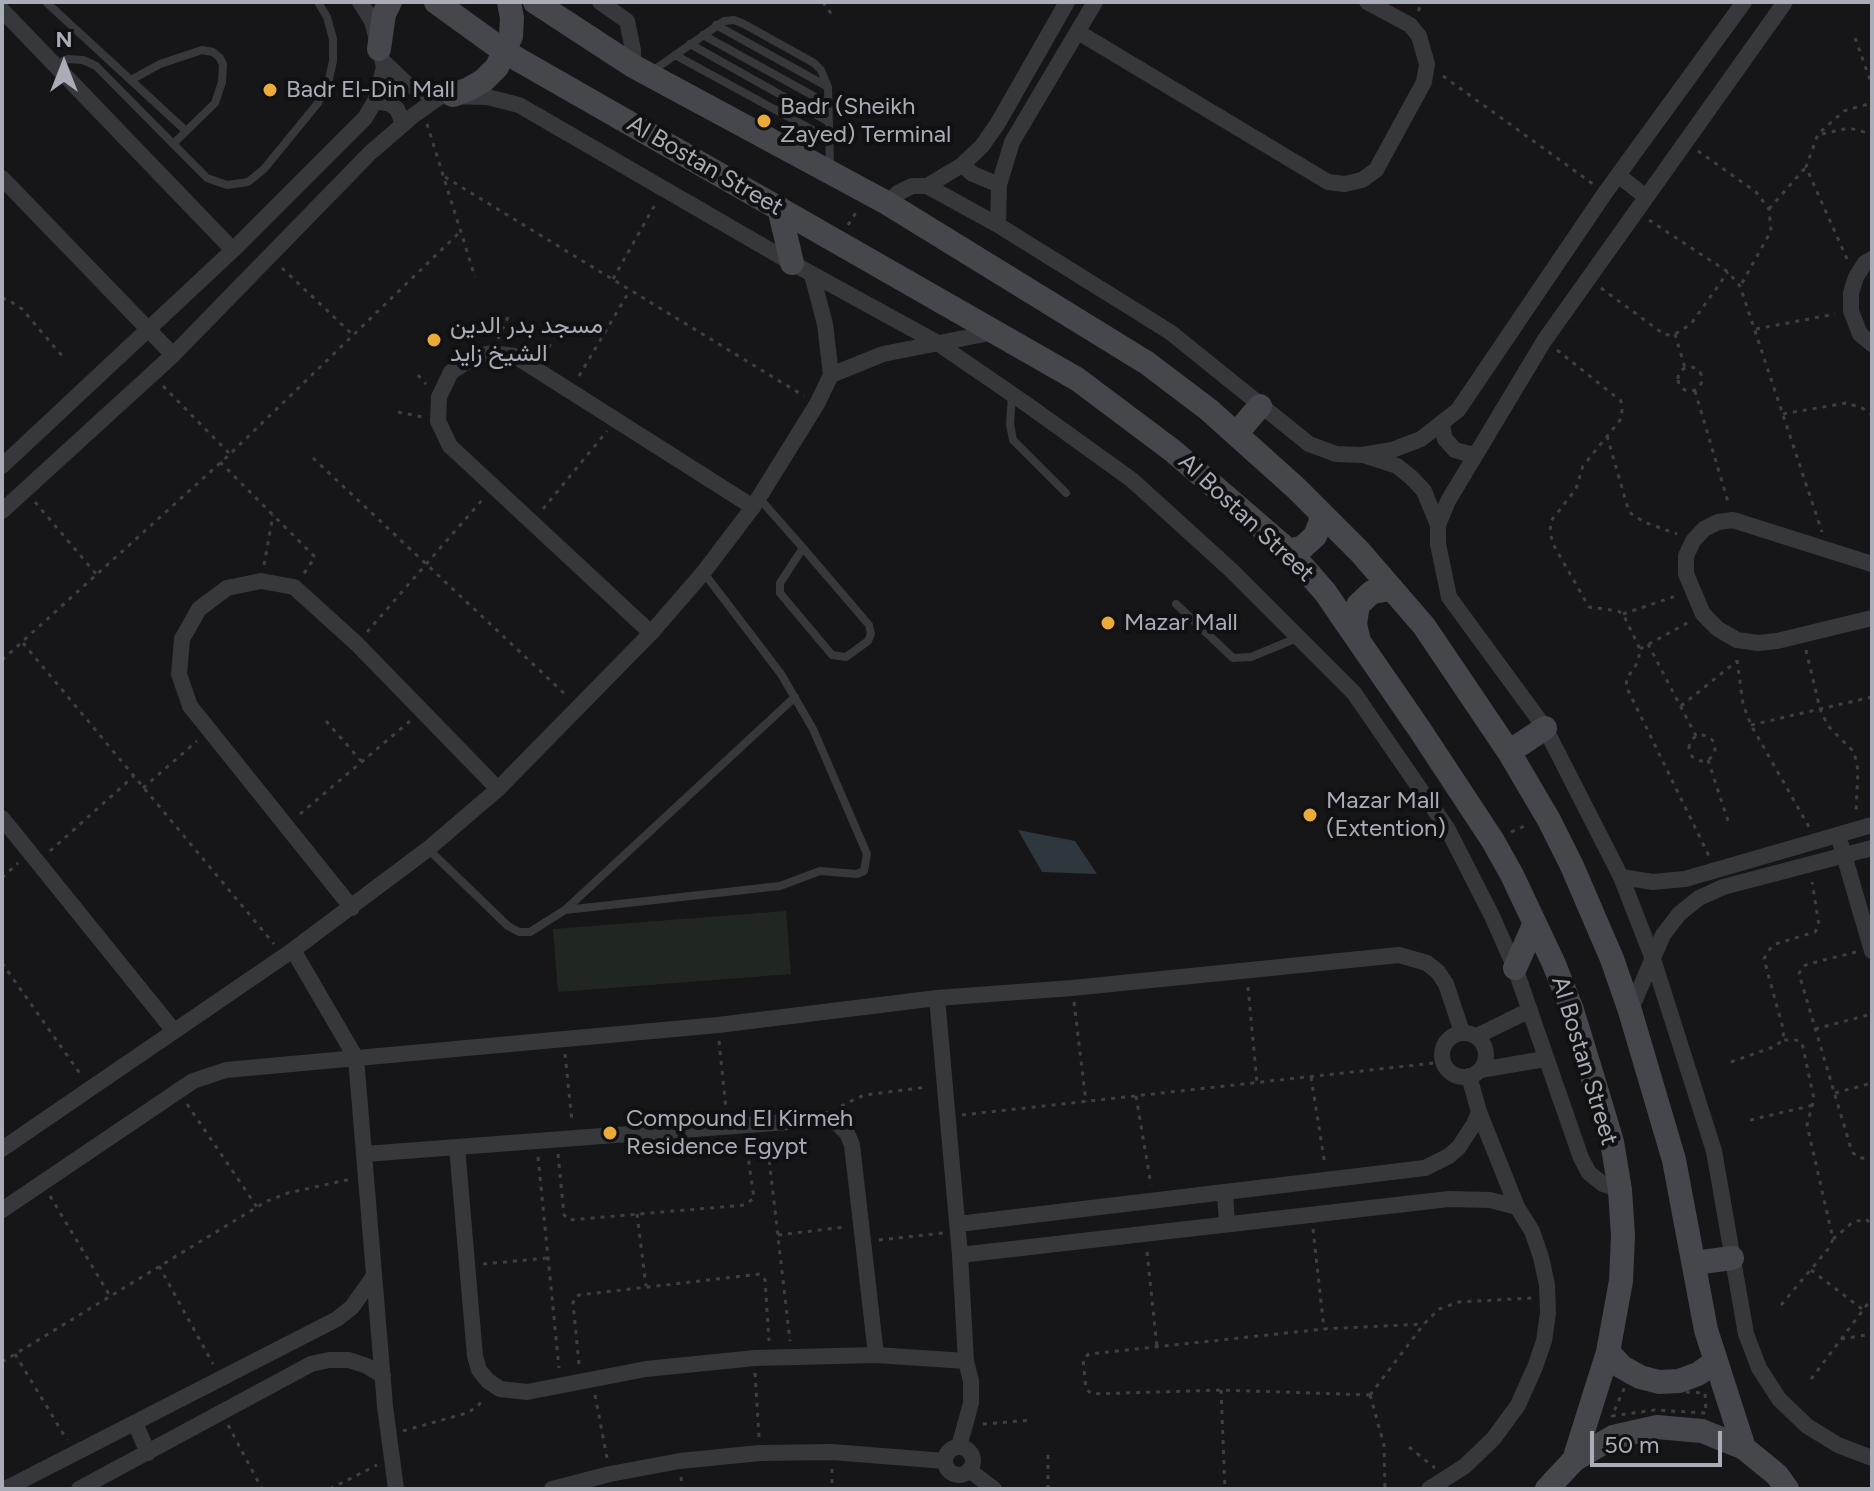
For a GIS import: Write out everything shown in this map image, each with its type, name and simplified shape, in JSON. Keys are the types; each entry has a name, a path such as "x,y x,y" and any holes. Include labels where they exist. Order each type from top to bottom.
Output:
{"street":[{"path":"360,2 372,21 381,55 406,83 423,92 487,97 519,105 802,269 936,342 1132,480 1231,570 1354,693 1447,828 1515,968 1581,1158 1589,1173 1603,1184 1620,1190"},
{"path":"2,466 352,134 375,101 381,85 384,14 390,2"},
{"name":"Al Bostan Street","path":"436,2 505,52 1077,379 1161,442 1289,551 1325,592 1493,841 1512,875 1572,1010 1612,1142 1623,1236 1621,1281 1608,1352 1574,1460"},
{"path":"2,511 173,355 403,123 447,96 469,89 497,67 511,36 509,2"},
{"path":"535,2 640,70 878,198 1147,363 1236,434 1320,512 1392,589 1447,658 1509,752 1546,816 1593,912 1630,1011 1674,1160 1715,1362 1744,1448"},
{"path":"600,2 627,21"},
{"path":"631,2 627,21 640,70"},
{"path":"927,186 962,165 982,146 1067,2"},
{"path":"998,225 999,185 1012,142 1095,2"},
{"path":"1078,32 1328,182 1345,184 1362,180 1376,170 1424,82 1427,64 1419,36 1410,25 1367,2"},
{"path":"878,198 912,186 927,186 998,225 1170,332 1309,444 1336,454 1362,455 1392,450 1421,439 1458,410 1605,193 1744,2"},
{"path":"1438,525 1448,501 1544,341 1785,2"},
{"path":"2,10 233,250"},
{"path":"375,101 397,109 403,123"},
{"path":"962,165 999,185"},
{"path":"1618,175 1641,204"},
{"path":"3,180 173,355"},
{"path":"2,1149 289,953 428,849 498,789 651,633 703,573 756,502 817,404 831,375 825,324 779,208"},
{"path":"1872,259 1856,277 1851,293 1851,311 1860,334 1872,344"},
{"path":"831,375 883,354 995,332"},
{"path":"651,633 450,446 438,421 439,397 451,372 474,357 491,353 515,356 756,502"},
{"path":"1236,434 1260,406"},
{"path":"1442,425 1445,439 1455,450 1477,453"},
{"path":"1362,455 1397,466 1424,491 1438,525 1442,574 1449,597 1545,728 1621,877 1653,959 1714,1151 1746,1334 1759,1368 1779,1399 1807,1426 1838,1445 1872,1458"},
{"path":"1289,551 1303,547 1315,536 1321,521 1320,512"},
{"path":"1872,564 1733,520 1718,522 1704,529 1693,541 1686,556 1686,574 1703,614 1718,629 1737,640 1758,643 1872,618"},
{"path":"352,908 190,706 179,674 182,639 199,609 227,588 261,581 294,587 357,644 498,789"},
{"path":"1360,643 1355,624 1358,605 1372,592 1392,589"},
{"path":"1509,752 1545,728"},
{"path":"2,818 174,1031"},
{"path":"1621,877 1653,882 1685,879 1872,825"},
{"path":"1838,835 1872,950"},
{"path":"1630,1011 1663,935 1679,914 1699,898 1723,887 1872,848"},
{"path":"1515,968 1534,925"},
{"path":"289,953 356,1058 388,1436 396,1489"},
{"path":"2,1210 193,1081 226,1070 718,1025 937,998 1072,988 1246,969 1399,955 1427,963 1446,984 1470,1034 1483,1043 1485,1062 1474,1073"},
{"path":"937,998 958,1228 966,1361 971,1381 971,1403 959,1447"},
{"path":"1530,1010 1470,1034 1453,1036 1442,1052 1443,1062 1451,1072 1474,1073 1545,1059"},
{"path":"1429,1489 1465,1466 1494,1438 1518,1405 1544,1341 1547,1297 1541,1257 1532,1231 1517,1207 1479,1112 1474,1073"},
{"path":"958,1228 1425,1168 1449,1156 1468,1136 1479,1112"},
{"path":"365,1154 827,1119 847,1133 852,1145 876,1355"},
{"path":"457,1147 475,1356 479,1370 500,1389 527,1392 587,1379 687,1364 762,1357 876,1355 966,1361"},
{"path":"1225,1193 1227,1224"},
{"path":"960,1255 1462,1198 1490,1200 1517,1207"},
{"path":"1694,1263 1732,1258"},
{"path":"5,1489 337,1319 352,1307 374,1276"},
{"path":"1608,1352 1631,1372 1659,1382 1679,1381 1698,1374 1715,1362"},
{"path":"79,1489 311,1364 349,1360 383,1376"},
{"path":"135,1423 148,1453"},
{"path":"1547,1489 1574,1460 1613,1437 1657,1427 1702,1431 1744,1448 1782,1482 1800,1489"},
{"path":"959,1447 967,1449 972,1455 973,1463 964,1474 951,1473 945,1461 949,1451 959,1447"},
{"path":"552,1489 680,1461 760,1453 832,1452 945,1461"},
{"path":"969,1470 994,1489"}],"lane":[{"path":"46,2 186,131"},
{"path":"55,65 68,59 83,60 96,66 207,178 227,185 248,182 264,169 318,103 328,83 333,61 333,39 327,17 318,2"},
{"path":"640,70 675,55 724,21 734,20 744,24 814,63 821,70 828,87 830,171"},
{"path":"716,25 828,87"},
{"path":"703,35 828,104"},
{"path":"690,44 829,122"},
{"path":"131,80 160,64 202,50 213,52 220,58 223,64 222,82 215,103 173,144"},
{"path":"675,55 829,139"},
{"path":"1012,395 1010,424 1013,440 1066,493"},
{"path":"756,502 803,548 869,625 871,634 868,641 846,657 832,655 780,593 780,583 803,548"},
{"path":"565,910 780,886 820,871 857,874 864,871 867,854 824,749 764,650 703,573"},
{"path":"1176,604 1233,658 1251,657 1297,638"},
{"path":"428,849 508,926 519,932 530,932 565,910 795,697"}],"path":[{"path":"823,2 832,15"},
{"path":"1855,38 1872,85"},
{"path":"1427,64 1605,193"},
{"path":"1769,209 1806,167 1818,134 1844,111 1872,103"},
{"path":"423,109 475,277"},
{"path":"1818,134 1849,128 1872,134"},
{"path":"1685,142 1756,192 1769,209 1771,231 1740,286"},
{"path":"1806,167 1856,277"},
{"path":"445,177 817,404"},
{"path":"613,279 664,190"},
{"path":"838,242 878,198"},
{"path":"1641,204 1728,272 1740,286 1827,549"},
{"path":"2,660 230,454 461,231"},
{"path":"271,257 352,334"},
{"path":"1588,279 1665,335 1675,334 1691,324 1728,272"},
{"path":"573,387 630,290"},
{"path":"2,299 22,309 63,357"},
{"path":"1756,330 1851,311"},
{"path":"491,353 508,317"},
{"path":"1675,334 1685,368"},
{"path":"1544,341 1621,401 1621,419 1583,466 1576,489 1551,521 1550,532 1553,544 1589,607 1623,614 1640,649 1638,662 1627,678 1626,686 1716,870"},
{"path":"1685,368 1695,368 1702,374 1702,384 1695,391 1686,391 1679,384 1679,375 1685,368"},
{"path":"152,374 230,454"},
{"path":"1695,391 1733,520"},
{"path":"1783,414 1846,403 1872,415"},
{"path":"398,412 438,421"},
{"path":"531,523 617,419"},
{"path":"1607,436 1629,512 1644,522 1693,541"},
{"path":"313,458 579,706"},
{"path":"220,462 315,557"},
{"path":"357,644 493,488"},
{"path":"25,490 97,575"},
{"path":"261,581 273,515"},
{"path":"1623,614 1692,590"},
{"path":"1640,649 1703,614"},
{"path":"1802,635 1820,709 1828,726 1854,752 1858,770 1855,830"},
{"path":"23,643 143,788 289,953"},
{"path":"1648,644 1696,736"},
{"path":"1681,706 1737,660 1743,704 1751,725 1817,841"},
{"path":"1751,725 1872,697"},
{"path":"286,826 422,711"},
{"path":"326,721 362,762"},
{"path":"143,788 209,730"},
{"path":"1696,736 1706,736 1714,742 1715,752 1708,760 1698,760 1690,754 1690,744 1696,736"},
{"path":"1708,760 1728,821"},
{"path":"2,878 34,858 134,776"},
{"path":"1493,841 1546,816"},
{"path":"1731,1062 1776,1046 1782,1040 1784,1032 1764,959 1775,944 1815,932 1819,925 1809,864"},
{"path":"1872,950 1802,967 1799,974 1852,1152 1859,1158 1872,1158"},
{"path":"2,963 91,1088"},
{"path":"1246,969 1257,1083"},
{"path":"1072,988 1086,1102"},
{"path":"1815,1029 1872,1014"},
{"path":"564,1038 565,1218 745,1205 754,1198 735,1124 718,1025"},
{"path":"1782,1040 1802,1043 1814,1105 1807,1125 1833,1239"},
{"path":"949,1117 1443,1062"},
{"path":"1310,1077 1327,1180"},
{"path":"1835,1093 1872,1083"},
{"path":"827,1119 837,1108 864,1095 946,1085"},
{"path":"178,1091 257,1207"},
{"path":"1136,1096 1154,1201"},
{"path":"1750,1120 1814,1105"},
{"path":"765,1122 791,1356"},
{"path":"536,1140 560,1384"},
{"path":"2,1362 257,1207 288,1193 367,1176"},
{"path":"42,1183 110,1296"},
{"path":"637,1214 646,1287"},
{"path":"1312,1215 1324,1329"},
{"path":"1781,1305 1829,1248 1833,1239 1853,1222 1866,1219 1872,1225"},
{"path":"778,1235 958,1228"},
{"path":"1145,1234 1157,1347"},
{"path":"467,1266 548,1258"},
{"path":"159,1266 221,1377"},
{"path":"1811,1270 1863,1310"},
{"path":"610,1474 587,1379 573,1303 575,1297 760,1274 765,1280 760,1453"},
{"path":"1370,1395 1424,1324 1449,1304 1547,1297"},
{"path":"1811,1379 1872,1298"},
{"path":"1370,1395 1221,1390 1088,1393 1083,1359 1085,1355 1324,1329 1424,1324"},
{"path":"1841,1339 1872,1334"},
{"path":"15,1354 75,1453"},
{"path":"388,1436 467,1413 478,1406 486,1394 488,1381"},
{"path":"1221,1390 1225,1489"},
{"path":"1370,1395 1384,1445 1385,1489"},
{"path":"222,1413 262,1489"},
{"path":"967,1425 1033,1420"},
{"path":"1409,1447 1447,1478"},
{"path":"1048,1455 1048,1489"},
{"path":"330,1489 391,1458"}],"shaded area":[{"path":"1018,830 1075,841 1097,874 1042,872"},
{"path":"786,911 791,974 558,992 553,929"}],"place":[{"name":"Badr El-Din Mall","path":"270,90"},
{"name":"Badr (Sheikh Zayed) Terminal","path":"764,121"},
{"name":"مسجد بدر الدين الشيخ زايد","path":"434,340"},
{"name":"Mazar Mall","path":"1108,623"},
{"name":"Mazar Mall (Extention)","path":"1310,815"},
{"name":"Compound El Kirmeh Residence Egypt","path":"610,1133"}]}
